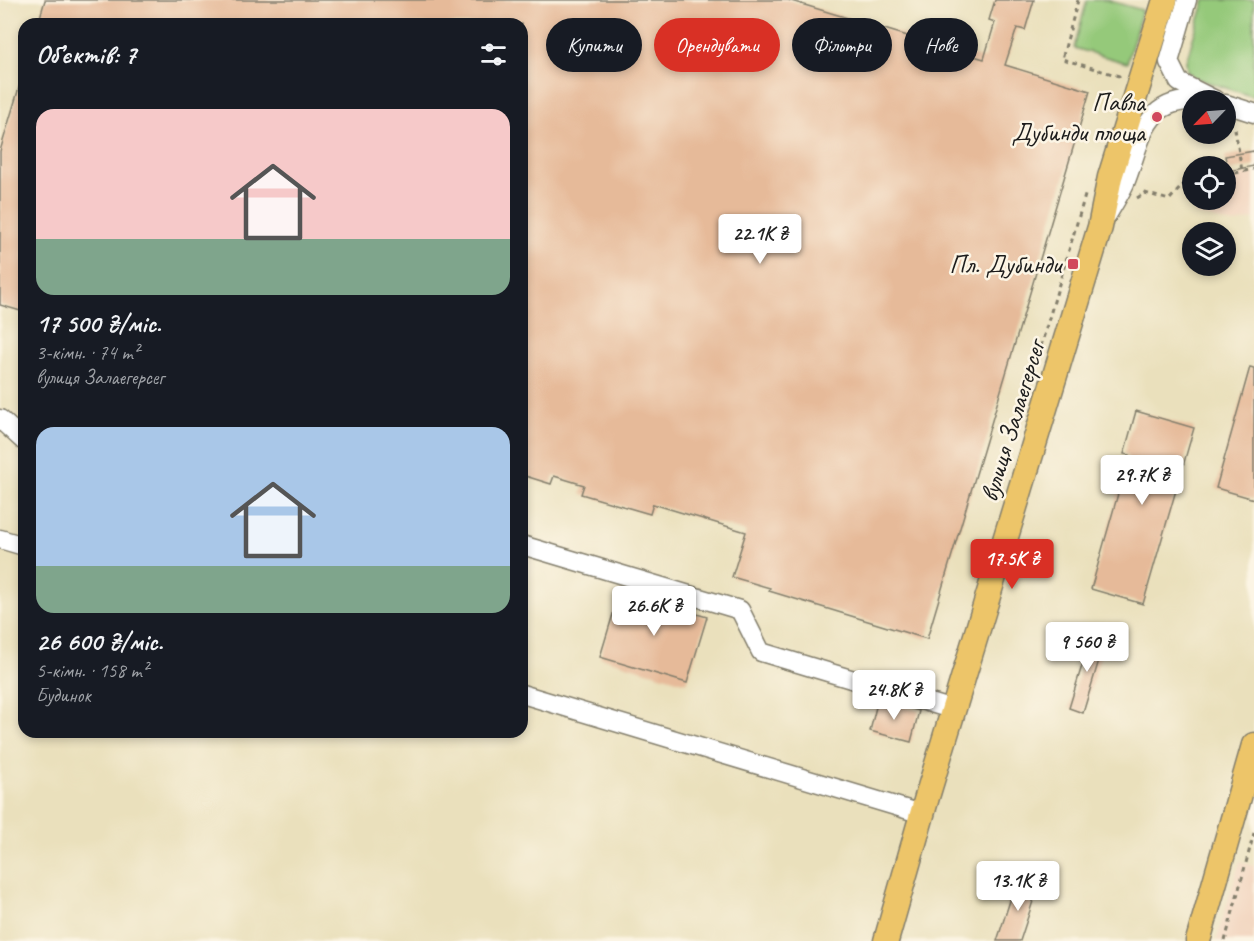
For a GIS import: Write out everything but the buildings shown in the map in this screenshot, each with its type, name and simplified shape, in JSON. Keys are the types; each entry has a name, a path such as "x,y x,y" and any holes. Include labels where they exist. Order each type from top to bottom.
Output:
{"main road":[{"name":"вулиця Залаегерсег","path":"886,941 922,814 1100,227 1110,177 1171,1"},
{"path":"1198,941 1248,785 1254,745"}],"street":[{"path":"1171,1 1169,62 1179,82 1195,90"},
{"path":"1100,227 1124,185 1147,123 1161,109 1182,102"},
{"path":"1236,107 1254,113"},
{"path":"0,418 18,435"},
{"path":"0,539 18,544"},
{"path":"528,547 740,610 761,652 954,710"},
{"path":"528,696 890,814 922,814"}],"path":[{"path":"1078,0 1062,59 1119,76 1116,88"},
{"path":"1236,135 1242,171"},
{"path":"1236,172 1254,169"},
{"path":"1128,203 1145,193 1169,200 1182,186"},
{"path":"1225,941 1254,834"}],"shaded area":[{"path":"1254,173 1254,219 1236,223 1195,214 1196,210 1236,210 1236,176"},
{"path":"1240,861 1254,866 1254,941 1216,941"}],"green space":[{"path":"1087,0 1107,0 1142,10 1127,63 1074,48"},
{"path":"1205,0 1254,0 1254,97 1195,78 1187,71 1186,61"}],"place":[{"name":"Павла Дубинди площа","path":"1157,117"},
{"name":"Пл. Дубинди","path":"1073,264"}]}
